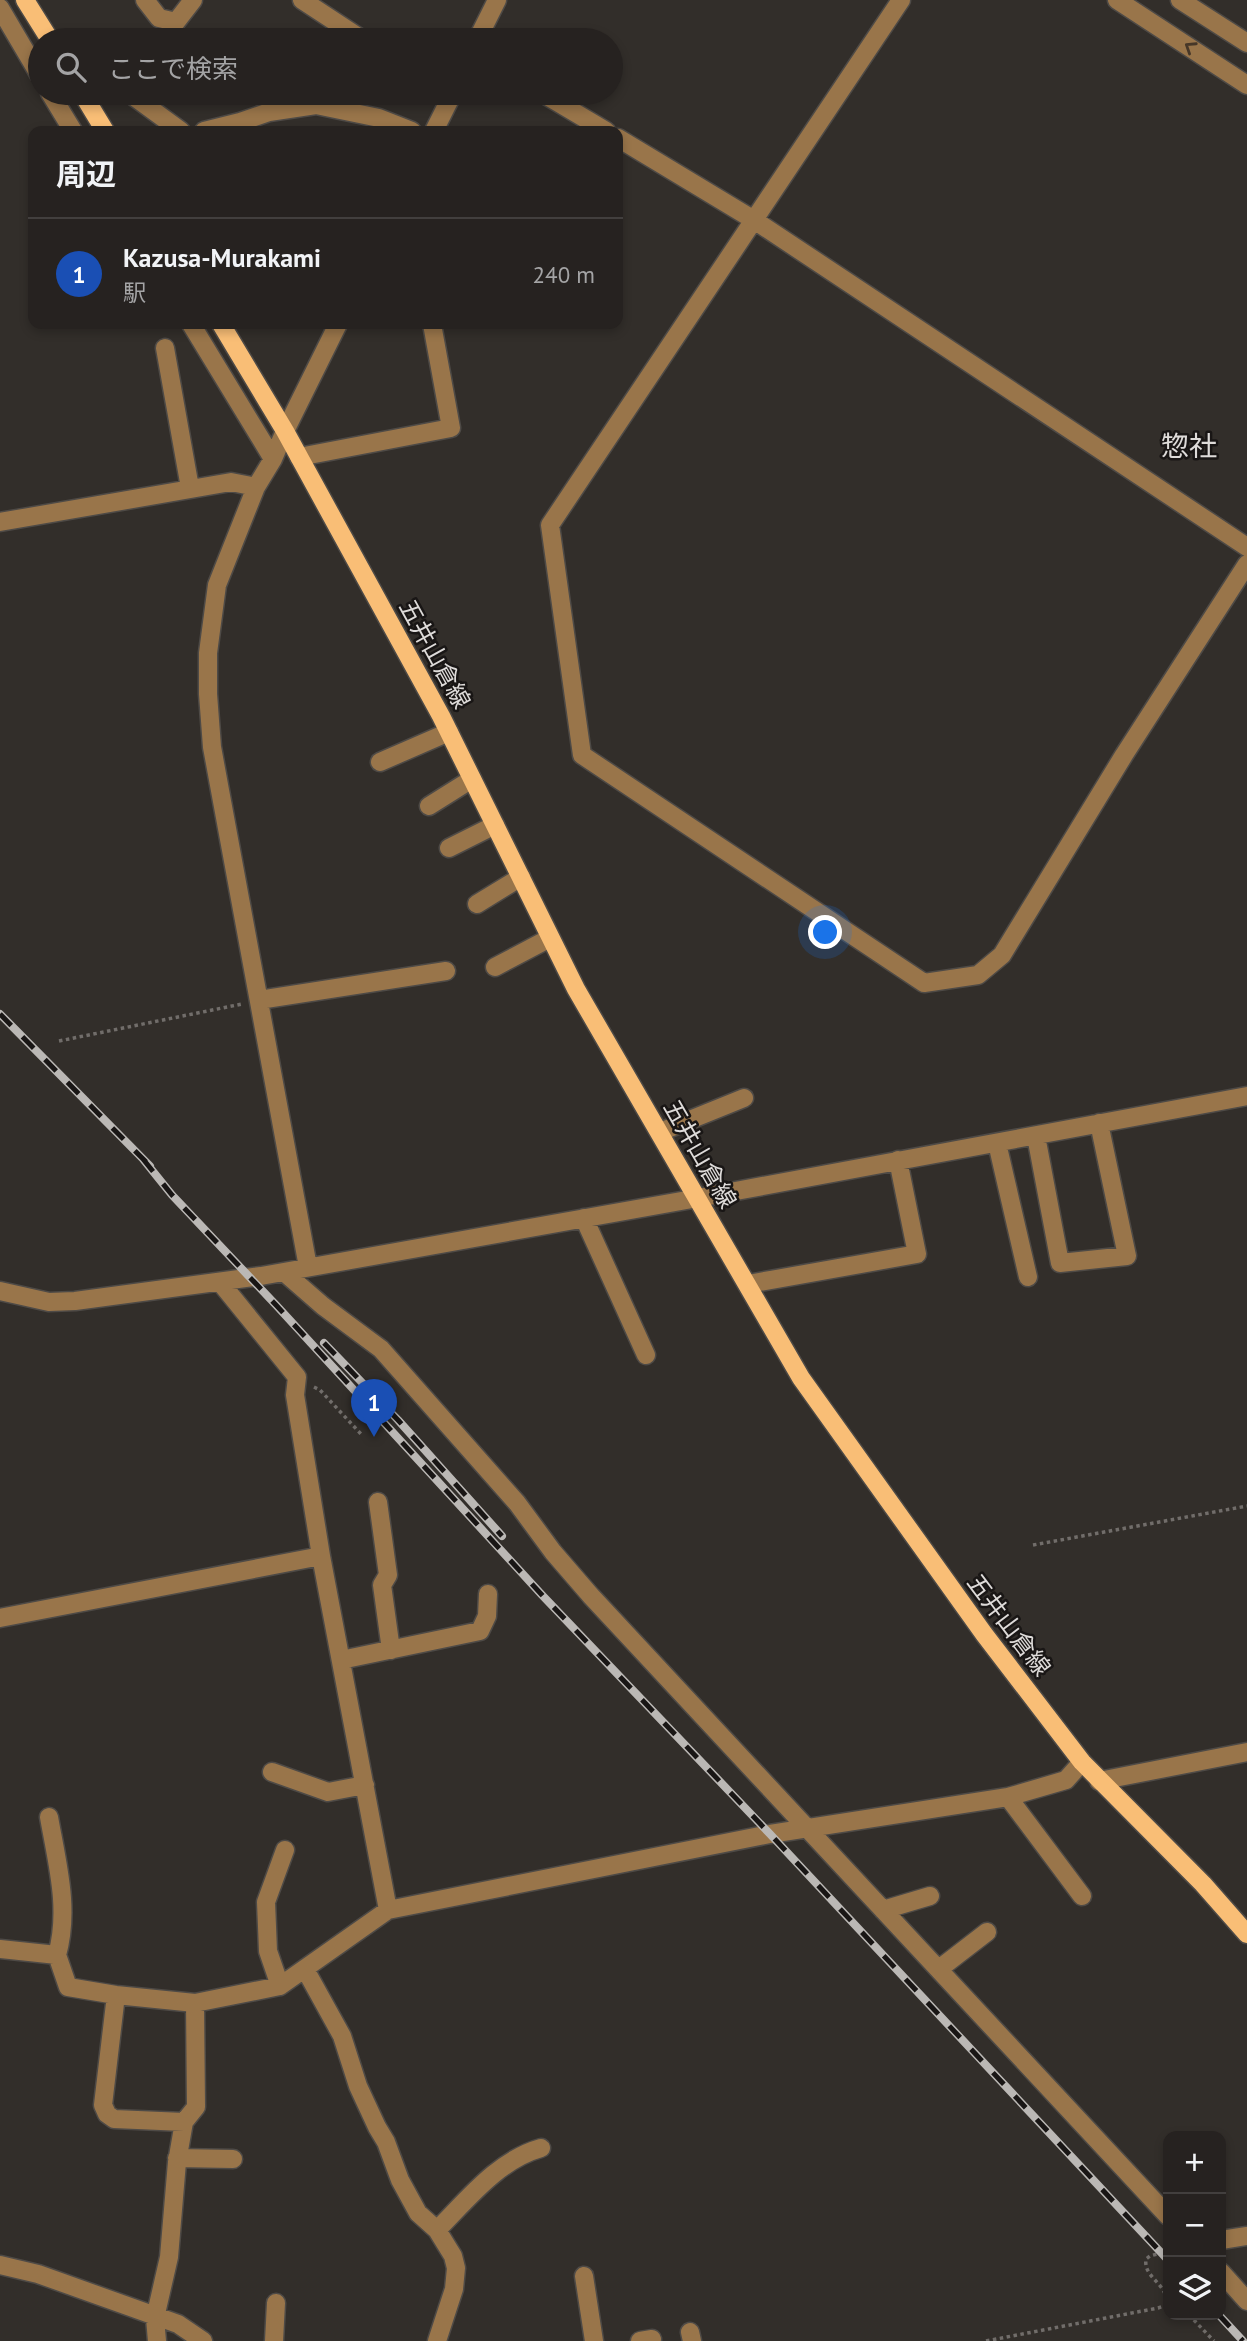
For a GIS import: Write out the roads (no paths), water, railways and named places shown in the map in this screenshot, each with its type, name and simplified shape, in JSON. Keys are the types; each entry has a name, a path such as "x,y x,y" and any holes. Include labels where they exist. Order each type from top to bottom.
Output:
{"main road":[{"path":"25,0 42,28"},
{"path":"89,105 102,126"},
{"name":"五井山倉線","path":"224,329 285,431 449,732 576,989 801,1378 984,1634 1082,1762 1203,1884 1240,1917 1247,1934"}],"street":[{"path":"145,0 159,18 176,22 193,0"},
{"path":"302,0 344,28"},
{"path":"483,28 497,0"},
{"path":"901,0 550,525 582,755 924,984 978,975 1002,955 1124,755 1247,564"},
{"path":"1117,0 1247,85"},
{"path":"1180,0 1247,43"},
{"path":"0,8 28,56"},
{"path":"57,105 70,126"},
{"path":"145,105 174,126"},
{"path":"256,124 270,112 316,105 379,118 399,126"},
{"path":"436,126 444,105"},
{"path":"562,105 598,126"},
{"path":"623,141 754,220 1247,547"},
{"path":"194,329 273,459"},
{"path":"309,1267 212,747 208,653 217,585 256,487 273,459 336,329"},
{"path":"299,457 452,428 433,329"},
{"path":"165,348 190,488"},
{"path":"0,522 232,482 256,487"},
{"path":"380,762 449,732"},
{"path":"429,806 472,779"},
{"path":"449,848 495,825"},
{"path":"477,904 521,877"},
{"path":"495,967 550,938"},
{"path":"259,1000 446,971"},
{"path":"0,1291 49,1301 75,1301 284,1272 1247,1096"},
{"path":"660,1132 744,1098"},
{"path":"1036,1136 1060,1263 1127,1256 1099,1123"},
{"path":"998,1143 1028,1277"},
{"path":"748,1284 917,1254 898,1160"},
{"path":"584,1218 646,1355"},
{"path":"284,1272 323,1306 381,1349 517,1503 553,1552 591,1596 1163,2211"},
{"path":"220,1282 298,1377 295,1395 321,1556 388,1910"},
{"path":"378,1502 388,1575 382,1585 391,1650"},
{"path":"0,1618 321,1556"},
{"path":"341,1660 480,1631 487,1616 488,1594"},
{"path":"1099,1781 1247,1752"},
{"path":"49,1817 63,1901 62,1938 57,1955 68,1987 195,2003 280,1986 388,1910 805,1828 1008,1797 1066,1780 1082,1762"},
{"path":"272,1772 328,1792 365,1785"},
{"path":"1008,1797 1082,1896"},
{"path":"280,1986 268,1951 266,1902 285,1850"},
{"path":"883,1910 930,1896"},
{"path":"939,1969 987,1932"},
{"path":"0,1949 57,1955"},
{"path":"306,1969 342,2036 358,2086 387,2142 400,2180 418,2213 437,2230 450,2249 456,2268 454,2289 437,2341"},
{"path":"116,1995 103,2105 107,2114 114,2119 184,2122"},
{"path":"157,2341 155,2318 169,2257 177,2158 184,2122 196,2107 195,2003"},
{"path":"437,2230 493,2175 523,2153 541,2148"},
{"path":"177,2158 233,2159"},
{"path":"1226,2240 1247,2236"},
{"path":"0,2265 38,2274 178,2324 203,2341"},
{"path":"584,2276 594,2341"},
{"path":"1226,2278 1247,2301"},
{"path":"274,2341 276,2303"}],"railway":[{"path":"0,1014 150,1166"},
{"path":"143,1159 172,1195 542,1595 770,1834 1165,2257"},
{"path":"324,1343 398,1420 502,1536"},
{"path":"1224,2320 1243,2341"}],"place":[{"name":"Kazusa-Murakami","path":"374,1437"}],"district":[{"name":"惣社","path":"1189,445"}]}
